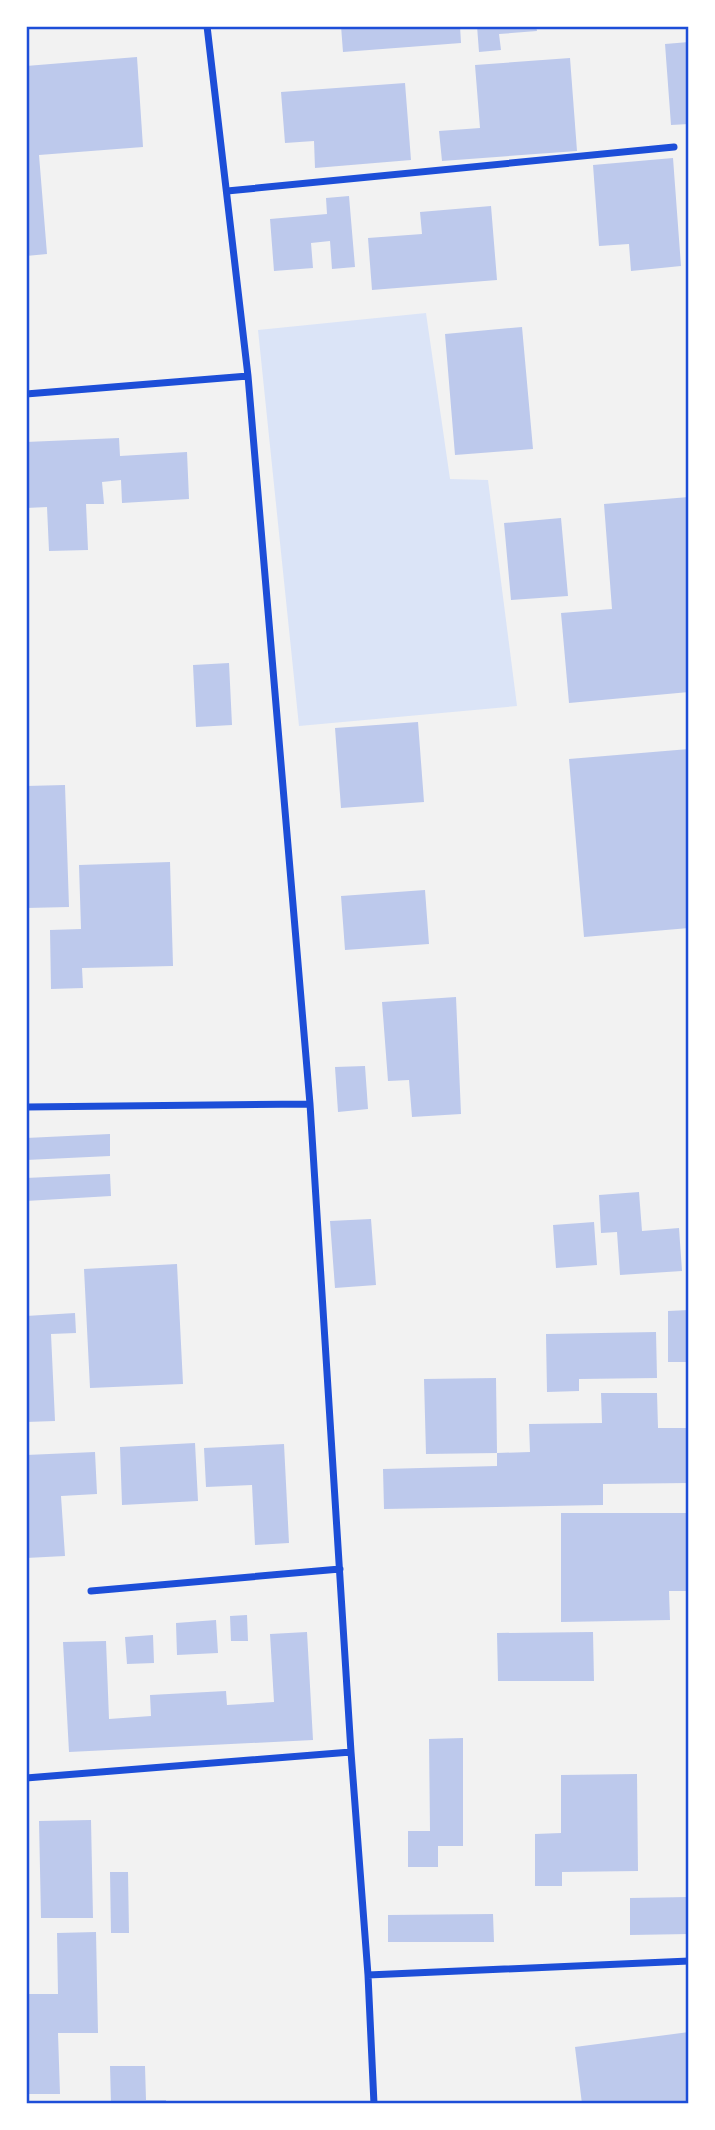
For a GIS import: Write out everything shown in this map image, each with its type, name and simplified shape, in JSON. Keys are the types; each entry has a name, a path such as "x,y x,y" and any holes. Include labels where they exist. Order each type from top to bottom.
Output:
{"street":[{"path":"207,26 248,376 310,1104 351,1752 368,1975 374,2104"},
{"path":"227,191 674,147"},
{"path":"26,394 248,376"},
{"path":"26,1107 310,1104"},
{"path":"91,1591 340,1569"},
{"path":"26,1778 351,1752"},
{"path":"368,1975 689,1961"}],"shaded area":[{"path":"426,313 450,479 488,480 517,706 299,726 258,330"}],"building":[{"path":"341,26 460,26 461,43 343,52"},
{"path":"477,26 536,26 537,31 499,34 501,50 479,52"},
{"path":"689,42 689,124 671,125 665,44"},
{"path":"137,57 143,147 39,155 47,254 26,256 26,66"},
{"path":"570,58 577,151 442,161 439,131 480,128 475,65"},
{"path":"405,83 411,160 315,168 314,141 285,143 281,92"},
{"path":"673,158 681,266 631,271 629,244 599,246 593,165"},
{"path":"349,196 355,267 332,269 330,241 311,243 313,268 274,271 270,219 327,214 326,198"},
{"path":"491,206 497,280 372,290 368,238 422,234 420,212"},
{"path":"522,327 533,449 455,455 445,334"},
{"path":"119,438 120,456 187,452 189,499 122,503 121,480 102,482 104,504 86,504 88,550 49,551 47,507 26,508 26,442"},
{"path":"689,497 689,692 569,703 561,613 612,609 604,504"},
{"path":"561,518 568,596 511,600 504,523"},
{"path":"229,663 232,725 196,727 193,665"},
{"path":"418,722 424,802 341,808 335,728"},
{"path":"689,749 689,928 584,937 569,759"},
{"path":"65,785 69,907 26,908 26,786"},
{"path":"170,862 173,966 82,968 83,988 51,989 50,930 81,929 79,865"},
{"path":"425,890 429,944 345,950 341,896"},
{"path":"456,997 461,1114 412,1117 409,1080 388,1081 382,1002"},
{"path":"365,1066 368,1109 338,1112 335,1067"},
{"path":"110,1134 110,1156 26,1160 26,1138"},
{"path":"110,1174 111,1196 26,1201 26,1178"},
{"path":"639,1192 642,1231 679,1228 682,1271 620,1275 617,1232 601,1233 599,1195"},
{"path":"371,1219 376,1285 335,1288 330,1221"},
{"path":"594,1222 597,1265 556,1268 553,1225"},
{"path":"177,1264 183,1384 90,1388 84,1269"},
{"path":"689,1310 689,1362 668,1362 668,1311"},
{"path":"75,1313 76,1333 51,1334 55,1421 26,1422 26,1316"},
{"path":"656,1332 657,1378 579,1379 579,1391 547,1392 546,1334"},
{"path":"496,1378 497,1453 426,1454 424,1379"},
{"path":"601,1393 657,1393 658,1428 689,1428 689,1483 603,1484 603,1505 384,1509 383,1469 497,1466 497,1453 530,1452 529,1424 602,1423"},
{"path":"195,1443 198,1501 122,1505 120,1447"},
{"path":"284,1444 289,1543 255,1545 252,1485 206,1487 204,1448"},
{"path":"95,1452 97,1494 61,1496 65,1556 26,1558 26,1455"},
{"path":"561,1513 689,1513 689,1591 669,1591 670,1620 561,1622"},
{"path":"247,1615 248,1641 231,1641 230,1616"},
{"path":"216,1620 218,1653 177,1655 176,1623"},
{"path":"307,1632 313,1740 69,1752 63,1642 106,1641 109,1719 151,1716 150,1695 226,1691 227,1705 274,1702 270,1634"},
{"path":"593,1632 594,1681 498,1681 497,1633"},
{"path":"153,1635 154,1663 127,1664 125,1637"},
{"path":"463,1738 463,1846 438,1846 438,1867 408,1867 408,1831 430,1831 429,1739"},
{"path":"637,1774 638,1871 562,1872 562,1886 535,1886 535,1834 561,1833 561,1775"},
{"path":"91,1820 93,1918 41,1918 39,1821"},
{"path":"110,1872 128,1872 129,1933 111,1933"},
{"path":"689,1897 689,1934 630,1935 630,1898"},
{"path":"493,1914 494,1942 388,1942 388,1915"},
{"path":"96,1932 98,2033 58,2033 60,2094 26,2094 26,1994 58,1994 57,1933"},
{"path":"689,2032 689,2104 582,2104 575,2047"},
{"path":"110,2066 145,2066 146,2100 166,2100 166,2104 111,2104"}]}
